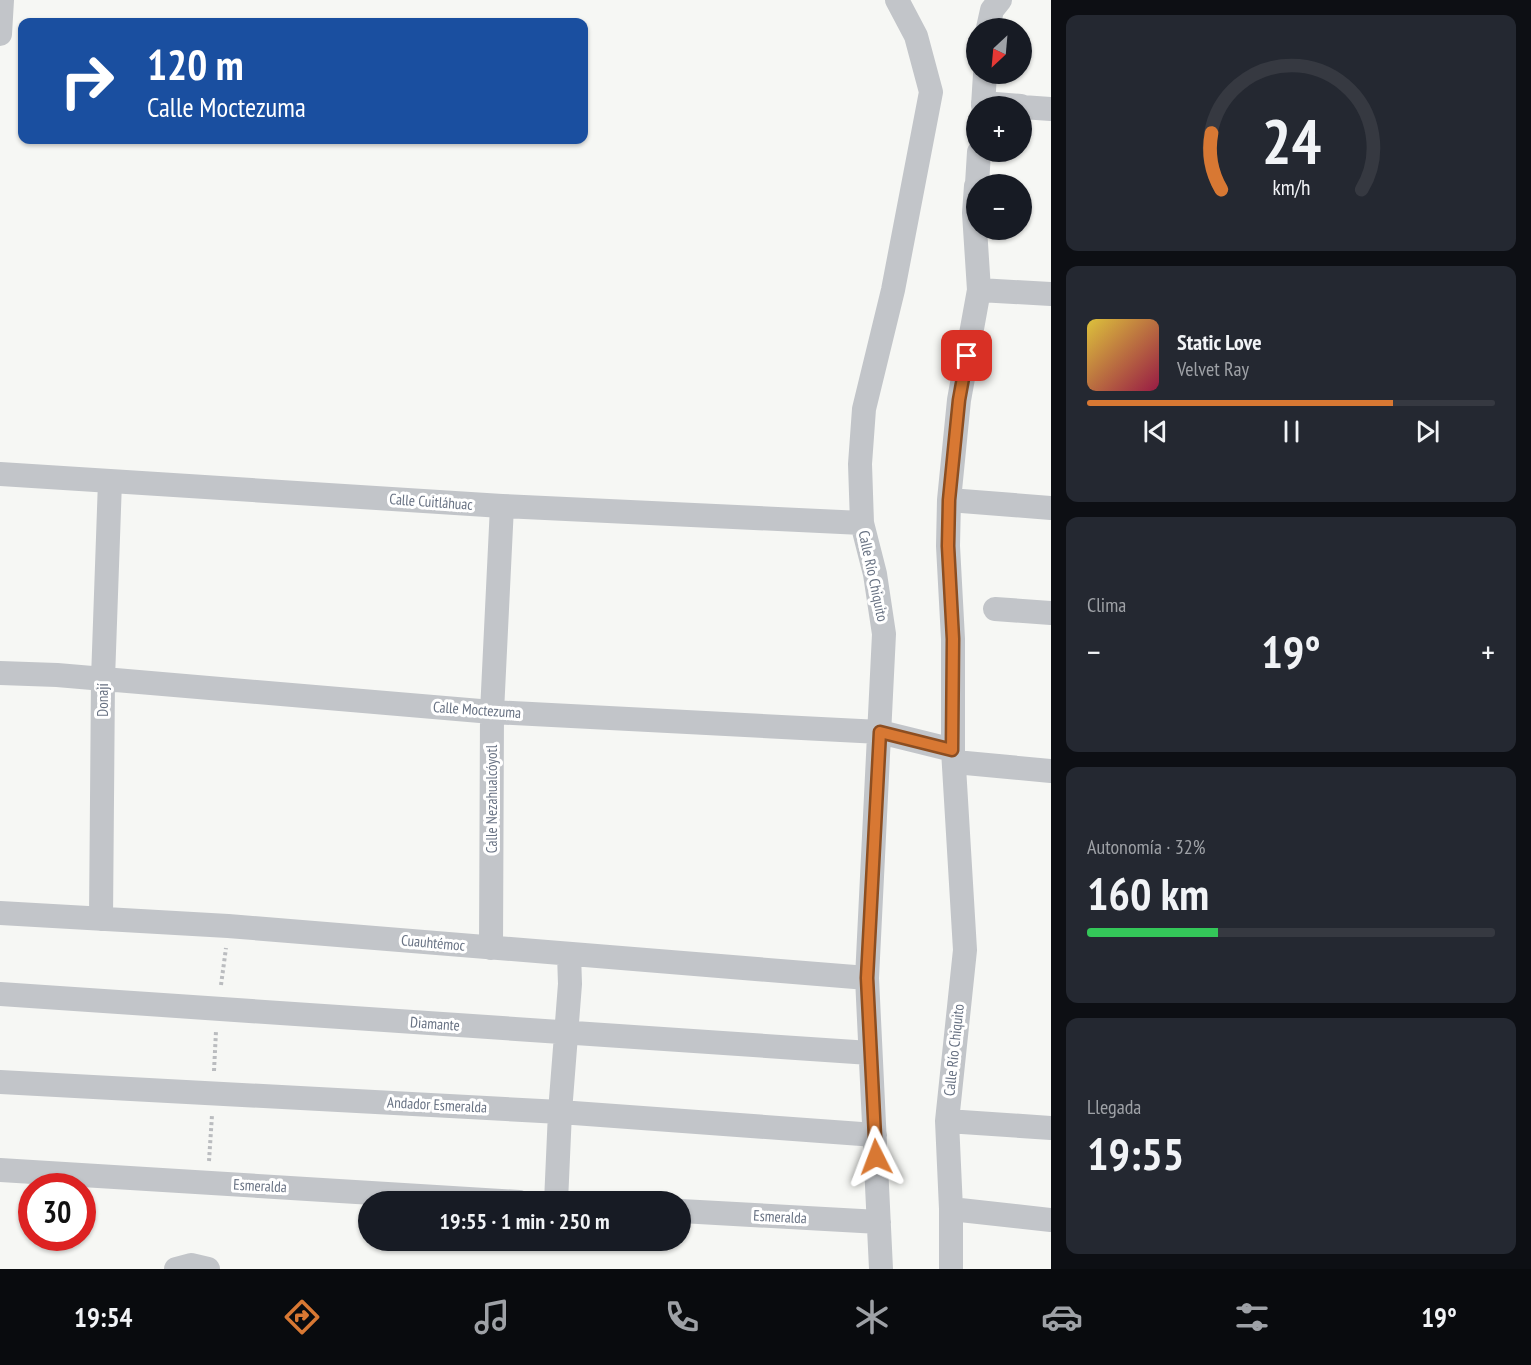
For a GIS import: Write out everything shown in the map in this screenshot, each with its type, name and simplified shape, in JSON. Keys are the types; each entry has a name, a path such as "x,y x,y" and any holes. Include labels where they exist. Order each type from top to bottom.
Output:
{"street":[{"path":"0,34 2,0"},
{"name":"Calle Río Chiquito","path":"881,1269 867,978 884,634 875,574 862,522 860,464 864,409 893,290 932,92 916,36 897,0"},
{"path":"990,18 992,10 1000,0"},
{"path":"1032,107 1051,109"},
{"name":"Calle Río Chiquito","path":"951,1269 947,1121 965,950 954,756 953,639 948,546 949,500 959,400 978,290 975,240"},
{"path":"978,290 1051,294"},
{"name":"Calle Cuitláhuac","path":"0,474 502,506 862,522"},
{"name":"Donají","path":"101,919 103,679 110,481"},
{"path":"949,500 1051,508"},
{"name":"Calle Nezahualcóyotl","path":"491,948 492,712 502,506"},
{"path":"994,609 1051,612"},
{"name":"Calle Moctezuma","path":"0,673 103,679 492,712 880,732 954,756 1051,771"},
{"name":"Cuauhtémoc","path":"0,913 228,926 867,978"},
{"path":"556,1191 570,984 569,954"},
{"name":"Diamante","path":"0,994 870,1053"},
{"name":"Andador Esmeralda","path":"0,1082 560,1112 874,1135"},
{"path":"947,1121 1051,1128"},
{"name":"Esmeralda","path":"0,1170 358,1192"},
{"path":"951,1209 1051,1220"},
{"name":"Esmeralda","path":"691,1212 879,1222"},
{"path":"176,1269 191,1265 208,1269"}],"path":[{"path":"208,1182 218,1009 228,926"}],"route":[{"path":"876,1157 867,978 880,732 952,750 953,639 948,546 949,500 959,400 967,356"}]}
